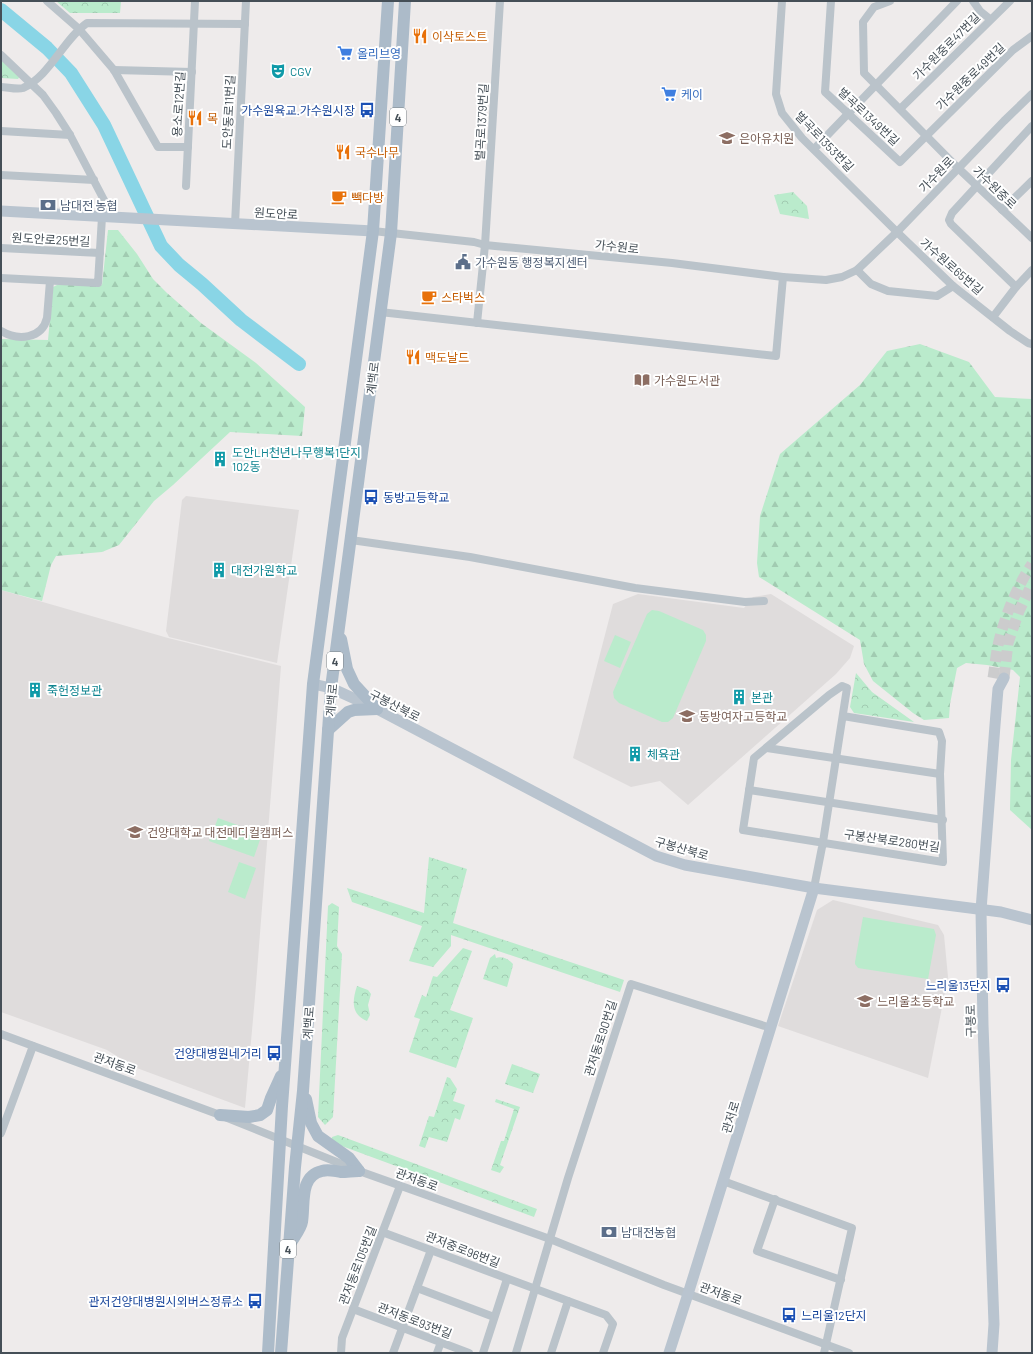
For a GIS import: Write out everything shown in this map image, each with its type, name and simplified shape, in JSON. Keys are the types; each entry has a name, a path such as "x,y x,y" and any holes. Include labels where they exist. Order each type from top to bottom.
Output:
{"main road":[{"name":"계백로","path":"266,1350 284,1069 313,684 373,231 388,1"},
{"name":"계백로","path":"281,1353 297,1146 303,1091 331,688 391,233 405,1"},
{"path":"1,211 105,217"},
{"name":"원도안로","path":"105,217 373,231"},
{"path":"339,631 347,669 354,684 377,709"},
{"name":"구봉로","path":"992,1353 994,1324 983,1025 981,910 999,678"},
{"name":"구봉산북로","path":"313,684 331,688 377,709 656,856 686,865 814,888 1001,912 1032,920"},
{"path":"328,730 348,712 354,710 377,709"},
{"name":"관저로","path":"669,1353 814,888"},
{"path":"220,1115 249,1117 260,1115 267,1110 284,1069"},
{"path":"303,1091 308,1104 314,1130 323,1140 349,1158 360,1171"},
{"path":"289,1247 302,1223 304,1195 307,1181 310,1177 317,1172 327,1170 341,1172 360,1171"}],"street":[{"path":"47,1 79,29 114,70 158,147 188,147"},
{"name":"용소로12번길","path":"186,186 195,1"},
{"name":"도안동로11번길","path":"236,224 246,1"},
{"name":"벌곡로1379번길","path":"477,323 486,245 500,1"},
{"name":"벌곡로1353번길","path":"782,1 776,94 782,113 802,138 896,232"},
{"name":"벌곡로1349번길","path":"831,1 825,92 900,162 926,136"},
{"name":"가수원중로","path":"890,1 874,7 863,22 864,73 958,168 1032,238"},
{"path":"814,149 957,1"},
{"path":"973,1 990,19"},
{"name":"가수원중로47번길","path":"900,109 1010,1"},
{"path":"1,87 22,89 31,83 40,76 70,42 79,29 87,23 245,24"},
{"name":"가수원중로49번길","path":"926,136 1013,50 1032,36"},
{"name":"원도안로25번길","path":"1,55 43,95 70,135 104,200 105,217 98,282 50,281"},
{"path":"114,70 192,72"},
{"name":"가수원로","path":"373,231 474,242 486,245 672,263 783,277 826,280 842,277 857,270 896,232 1004,120 1032,94"},
{"path":"1016,286 950,224 950,220 952,214 977,185 1032,126"},
{"path":"1,131 70,135"},
{"path":"1,175 94,180"},
{"path":"1002,210 1032,181"},
{"name":"가수원로65번길","path":"896,232 953,286 993,317 1031,342"},
{"name":"원도안로25번길","path":"1,248 100,253"},
{"path":"857,270 871,284 888,291 937,296 953,286"},
{"path":"993,317 1016,286 1032,270"},
{"path":"380,312 776,356 783,277"},
{"path":"1,278 50,281 46,324 33,335 27,337 9,336 1,331"},
{"path":"351,540 470,557 635,588 745,602 764,601"},
{"name":"구봉산북로280번길","path":"814,888 823,842 830,803 847,688 842,686 829,695 754,758 743,830 823,842 943,862 943,820 940,774 942,741 939,732 843,716"},
{"path":"767,748 940,774"},
{"path":"749,790 943,820"},
{"name":"관저동로90번길","path":"550,1240 582,1132 631,984 770,1028"},
{"name":"관저동로","path":"1,1034 220,1115 360,1171 550,1240 688,1294 849,1353"},
{"path":"1,1133 33,1046"},
{"path":"723,1181 852,1228 824,1353"},
{"name":"관저동로105번길","path":"343,1351 342,1338 400,1186"},
{"path":"775,1199 757,1251 841,1280"},
{"name":"관저중로96번길","path":"382,1232 606,1315 612,1324 603,1353"},
{"path":"516,1353 550,1240"},
{"path":"393,1353 431,1250"},
{"path":"483,1353 507,1279"},
{"path":"417,1288 494,1317"},
{"path":"551,1353 568,1301"},
{"name":"관저동로93번길","path":"353,1309 468,1353"},
{"path":"437,1353 441,1342"}],"shaded area":[{"path":"186,496 299,510 277,663 169,637 166,631 182,500"},
{"name":"건양대학교 대전메디컬캠퍼스","path":"1,590 168,638 281,666 245,1108 134,1067 107,1050 1,1012"},
{"name":"동방여자고등학교","path":"638,594 744,608 753,597 771,594 854,646 850,658 836,674 688,805 660,781 631,787 573,758 613,604"},
{"name":"느리울초등학교","path":"833,900 938,925 944,935 948,977 928,1078 778,1026 817,910"}],"green space":[{"path":"56,1 121,1 120,13 70,13"},
{"path":"1,60 20,76 18,79 1,78"},
{"path":"793,192 807,206 809,219 780,214 774,195"},
{"path":"108,230 118,230 137,254 153,279 167,293 201,323 256,363 305,407 302,436 230,432 154,501 119,545 102,552 56,556 51,565 42,601 1,590 1,339 48,340 53,287 57,285 102,285"},
{"path":"920,344 969,362 995,397 1032,399 1032,830 1010,810 1011,760 1020,677 1013,670 966,663 957,668 950,704 949,718 924,720 873,681 864,664 860,640 759,577 757,563 760,516 780,454 860,385 887,351"},
{"path":"652,610 659,611 703,630 706,635 706,641 673,718 668,722 662,722 619,703 614,698 613,692 647,614"},
{"path":"615,635 631,642 620,668 604,661"},
{"path":"856,673 872,692 914,722 854,713 850,707"},
{"path":"218,818 262,834 254,857 209,841"},
{"path":"429,857 467,869 453,923 624,980 620,992 451,935 451,946 433,967 409,961 422,926 352,902 347,888 424,913"},
{"path":"239,862 256,868 245,899 228,892"},
{"path":"332,903 339,907 337,946 342,954 333,1117 325,1125 318,1117 328,906"},
{"path":"863,917 934,929 936,935 928,979 858,968 855,962"},
{"path":"463,948 472,951 450,1010 473,1018 456,1068 409,1052 420,1019 414,1017 422,995 426,997 433,976 437,977"},
{"path":"495,954 496,958 505,958 513,964 507,987 483,979 490,958"},
{"path":"357,986 368,990 371,994 368,1005 370,1015 367,1021 355,1011 354,997"},
{"path":"512,1064 540,1074 533,1093 505,1084"},
{"path":"447,1077 450,1078 457,1089 453,1101 465,1105 460,1120 455,1118 447,1142 429,1137 425,1148 419,1146 429,1116 434,1117"},
{"path":"496,1099 520,1107 500,1165 504,1167 500,1173 491,1170 501,1141 504,1141 514,1109 495,1102"},
{"path":"338,1135 537,1209 534,1217 331,1142 332,1137"}],"waterway":[{"path":"1,10 47,48 71,73 104,125 161,246 179,265 241,320 299,364"}],"tunnel":[{"path":"993,678 998,646 1005,620 1012,601 1032,564"},
{"path":"1004,678 1008,643 1019,611 1032,584"}],"place":[{"name":"이삭토스트","path":"420,36"},
{"name":"올리브영","path":"345,53"},
{"name":"CGV","path":"278,71"},
{"name":"케이","path":"669,94"},
{"name":"가수원육교.가수원시장","path":"367,110"},
{"name":"목","path":"195,118"},
{"name":"은아유치원","path":"727,138"},
{"name":"국수나무","path":"343,152"},
{"name":"빽다방","path":"339,197"},
{"name":"남대전 농협","path":"48,205"},
{"name":"가수원동 행정복지센터","path":"463,262"},
{"name":"스타벅스","path":"429,297"},
{"name":"맥도날드","path":"413,357"},
{"name":"가수원도서관","path":"642,380"},
{"name":"도안LH천년나무행복1단지 102동","path":"220,459"},
{"name":"동방고등학교","path":"371,497"},
{"name":"대전가원학교","path":"219,570"},
{"name":"죽헌정보관","path":"35,690"},
{"name":"본관","path":"739,697"},
{"name":"동방여자고등학교","path":"687,716"},
{"name":"체육관","path":"635,754"},
{"name":"건양대학교 대전메디컬캠퍼스","path":"135,832"},
{"name":"느리울13단지","path":"1003,985"},
{"name":"느리울초등학교","path":"865,1001"},
{"name":"건양대병원네거리","path":"274,1053"},
{"name":"남대전농협","path":"609,1232"},
{"name":"관저건양대병원시외버스정류소","path":"255,1301"},
{"name":"느리울12단지","path":"789,1315"}]}
